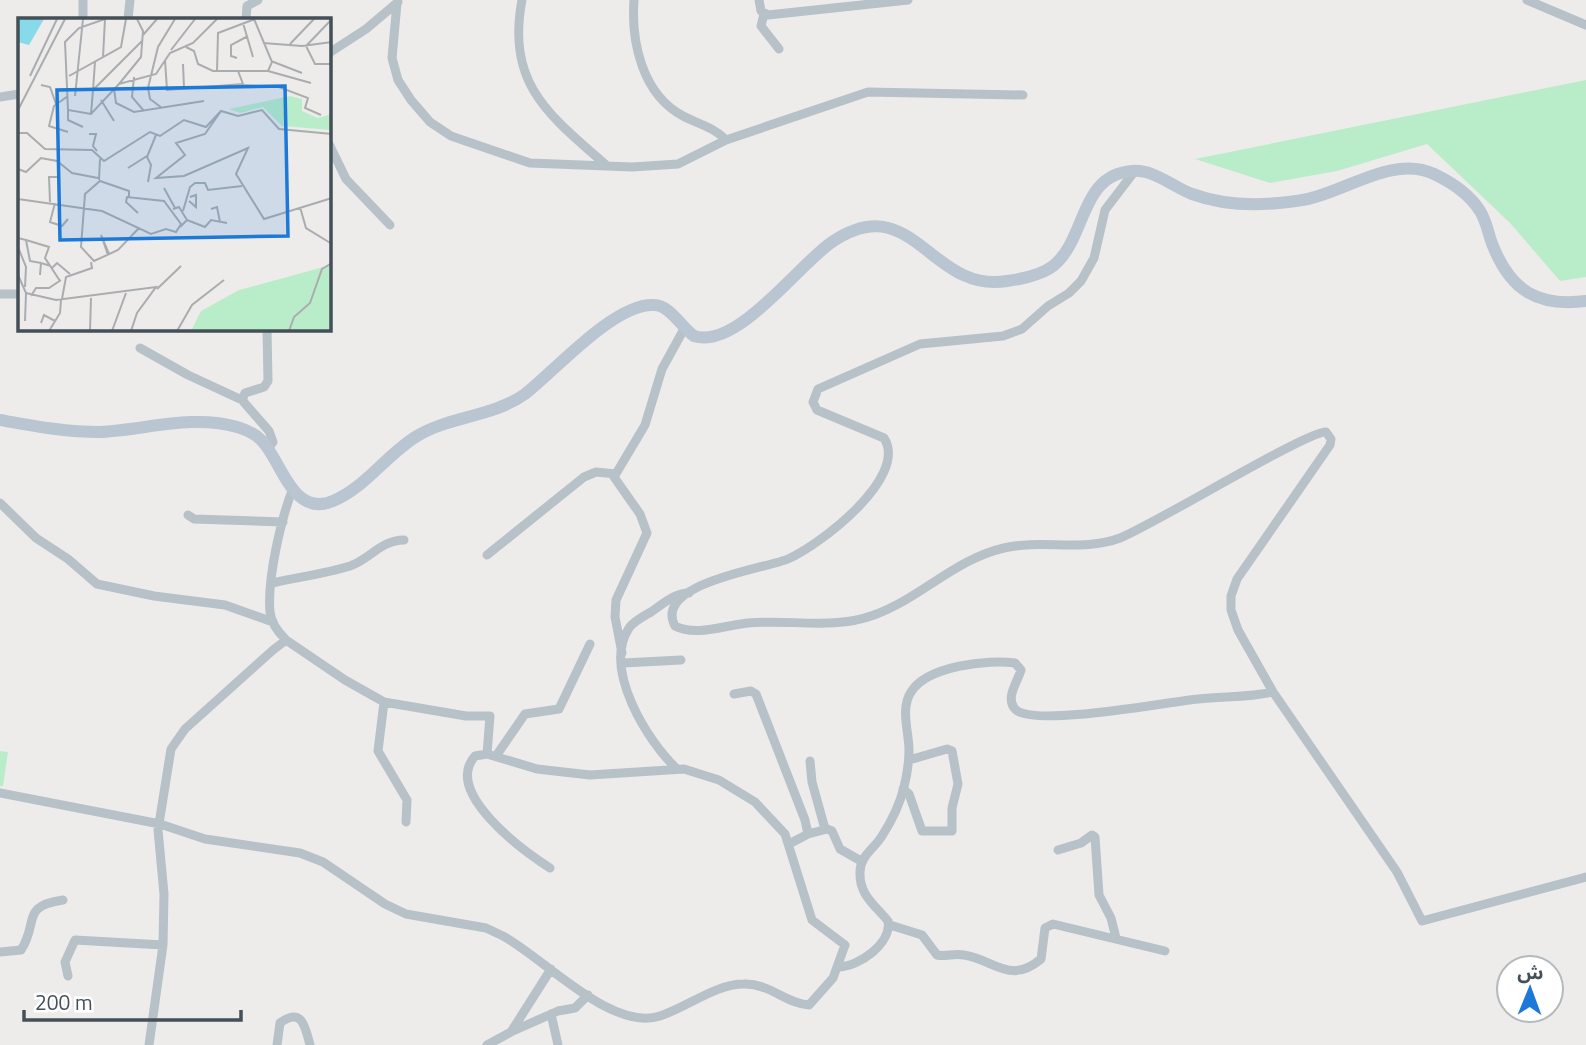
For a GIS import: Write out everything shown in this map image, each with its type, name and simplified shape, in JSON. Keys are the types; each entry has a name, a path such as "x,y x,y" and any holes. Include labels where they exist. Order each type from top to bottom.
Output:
{"street":[{"path":"83,0 83,18"},
{"path":"128,18 130,0"},
{"path":"247,3 258,0"},
{"path":"522,0 517,37 521,59 535,91 556,122 606,165"},
{"path":"634,0 636,48 648,77 676,112 716,131 726,140"},
{"path":"759,0 764,14 761,26 779,49"},
{"path":"764,14 908,0"},
{"path":"1527,0 1586,25"},
{"path":"398,1 391,50 395,71 409,98 433,124 466,143 530,163 678,164 726,140 868,92 1023,94"},
{"path":"331,52 366,29 398,1"},
{"path":"0,97 18,93"},
{"path":"331,148 346,179 390,225"},
{"path":"0,420 72,432 218,424 249,432 268,449 279,472 293,488 319,504 338,499 416,437 505,405 521,396 591,335 641,307 651,304 665,308 684,329 704,338 718,336 754,314 807,261 831,242 849,233 873,227 902,231 948,268 967,278 1005,282 1040,273 1053,266 1064,253 1097,188 1110,177 1135,170 1209,199 1252,204 1302,200 1396,169 1422,169 1452,184 1474,203 1485,221 1501,263 1518,285 1531,295 1548,301 1586,301"},
{"path":"622,653 632,625 673,597 690,593 732,572 777,563 801,552 852,513 881,478 889,458 884,438 817,410 814,398 818,389 920,344 998,337 1022,329 1081,281 1094,258 1105,210 1135,170"},
{"path":"0,294 18,294"},
{"path":"677,769 657,749 636,715 623,663 615,617 615,600 647,533 637,509 615,481 616,474 645,425 662,369 684,329"},
{"path":"242,400 245,393 264,387 268,381 267,331"},
{"path":"140,348 188,375 242,400 272,436 273,442 268,449"},
{"path":"690,593 672,615 675,626 686,631 757,622 841,623 872,616 982,554 1023,545 1098,543 1119,538 1197,500 1322,431 1329,434 1330,445 1247,564 1231,596 1234,622 1273,692 1397,872 1422,922 1586,877"},
{"path":"487,555 584,477 596,472 616,474"},
{"path":"293,488 283,522 272,583 270,612 285,640 384,702 466,716 490,716 491,755"},
{"path":"0,503 36,538 68,559 97,584 153,596 225,606 273,622"},
{"path":"188,515 194,519 283,522"},
{"path":"272,583 351,566 366,559 378,548 404,540"},
{"path":"149,1045 163,945 164,894 159,847 160,824 173,744 285,640"},
{"path":"491,755 526,714 559,709 590,644"},
{"path":"623,663 681,660"},
{"path":"1165,951 1062,925 1048,925 1041,959 1023,971 1011,971 964,955 936,955 922,935 890,925 863,891 861,861 882,836 904,789 909,760 906,716 910,694 927,680 962,665 989,661 1019,664 1021,670 1012,695 1013,705 1017,711 1036,715 1109,712 1180,701 1273,692"},
{"path":"734,694 751,691 756,694 808,834"},
{"path":"384,702 378,751 407,800 406,822"},
{"path":"904,789 909,794 922,831 953,831 952,808 958,784 952,751 947,749 909,760"},
{"path":"0,793 160,824 205,839 300,853 315,858 396,909 415,917 492,930 588,995 615,1010 649,1018 740,984 758,985 809,1005 828,985 838,967 845,945 812,920 789,845 778,824 755,802 719,780 677,769 590,775 537,769 491,755 480,754 471,760 466,777 468,789 503,830 550,868"},
{"path":"810,761 812,782 825,829"},
{"path":"789,845 808,834 825,829 832,831 840,849 861,861"},
{"path":"1058,850 1080,843 1092,835 1095,837 1099,898 1111,918 1116,938"},
{"path":"0,952 21,950 35,909 43,903 63,900"},
{"path":"838,967 848,966 875,950 886,937 890,925"},
{"path":"68,976 65,962 75,940 163,945"},
{"path":"511,1032 551,969"},
{"path":"487,1045 551,1014 575,1008 588,995"},
{"path":"551,1014 558,1045"},
{"path":"277,1045 280,1023 289,1016 297,1016 303,1020 310,1045"}],"green space":[{"path":"1586,80 1586,277 1560,281 1510,223 1427,144 1337,171 1270,183 1195,159"},
{"path":"0,751 8,752 3,786 0,786"}]}
